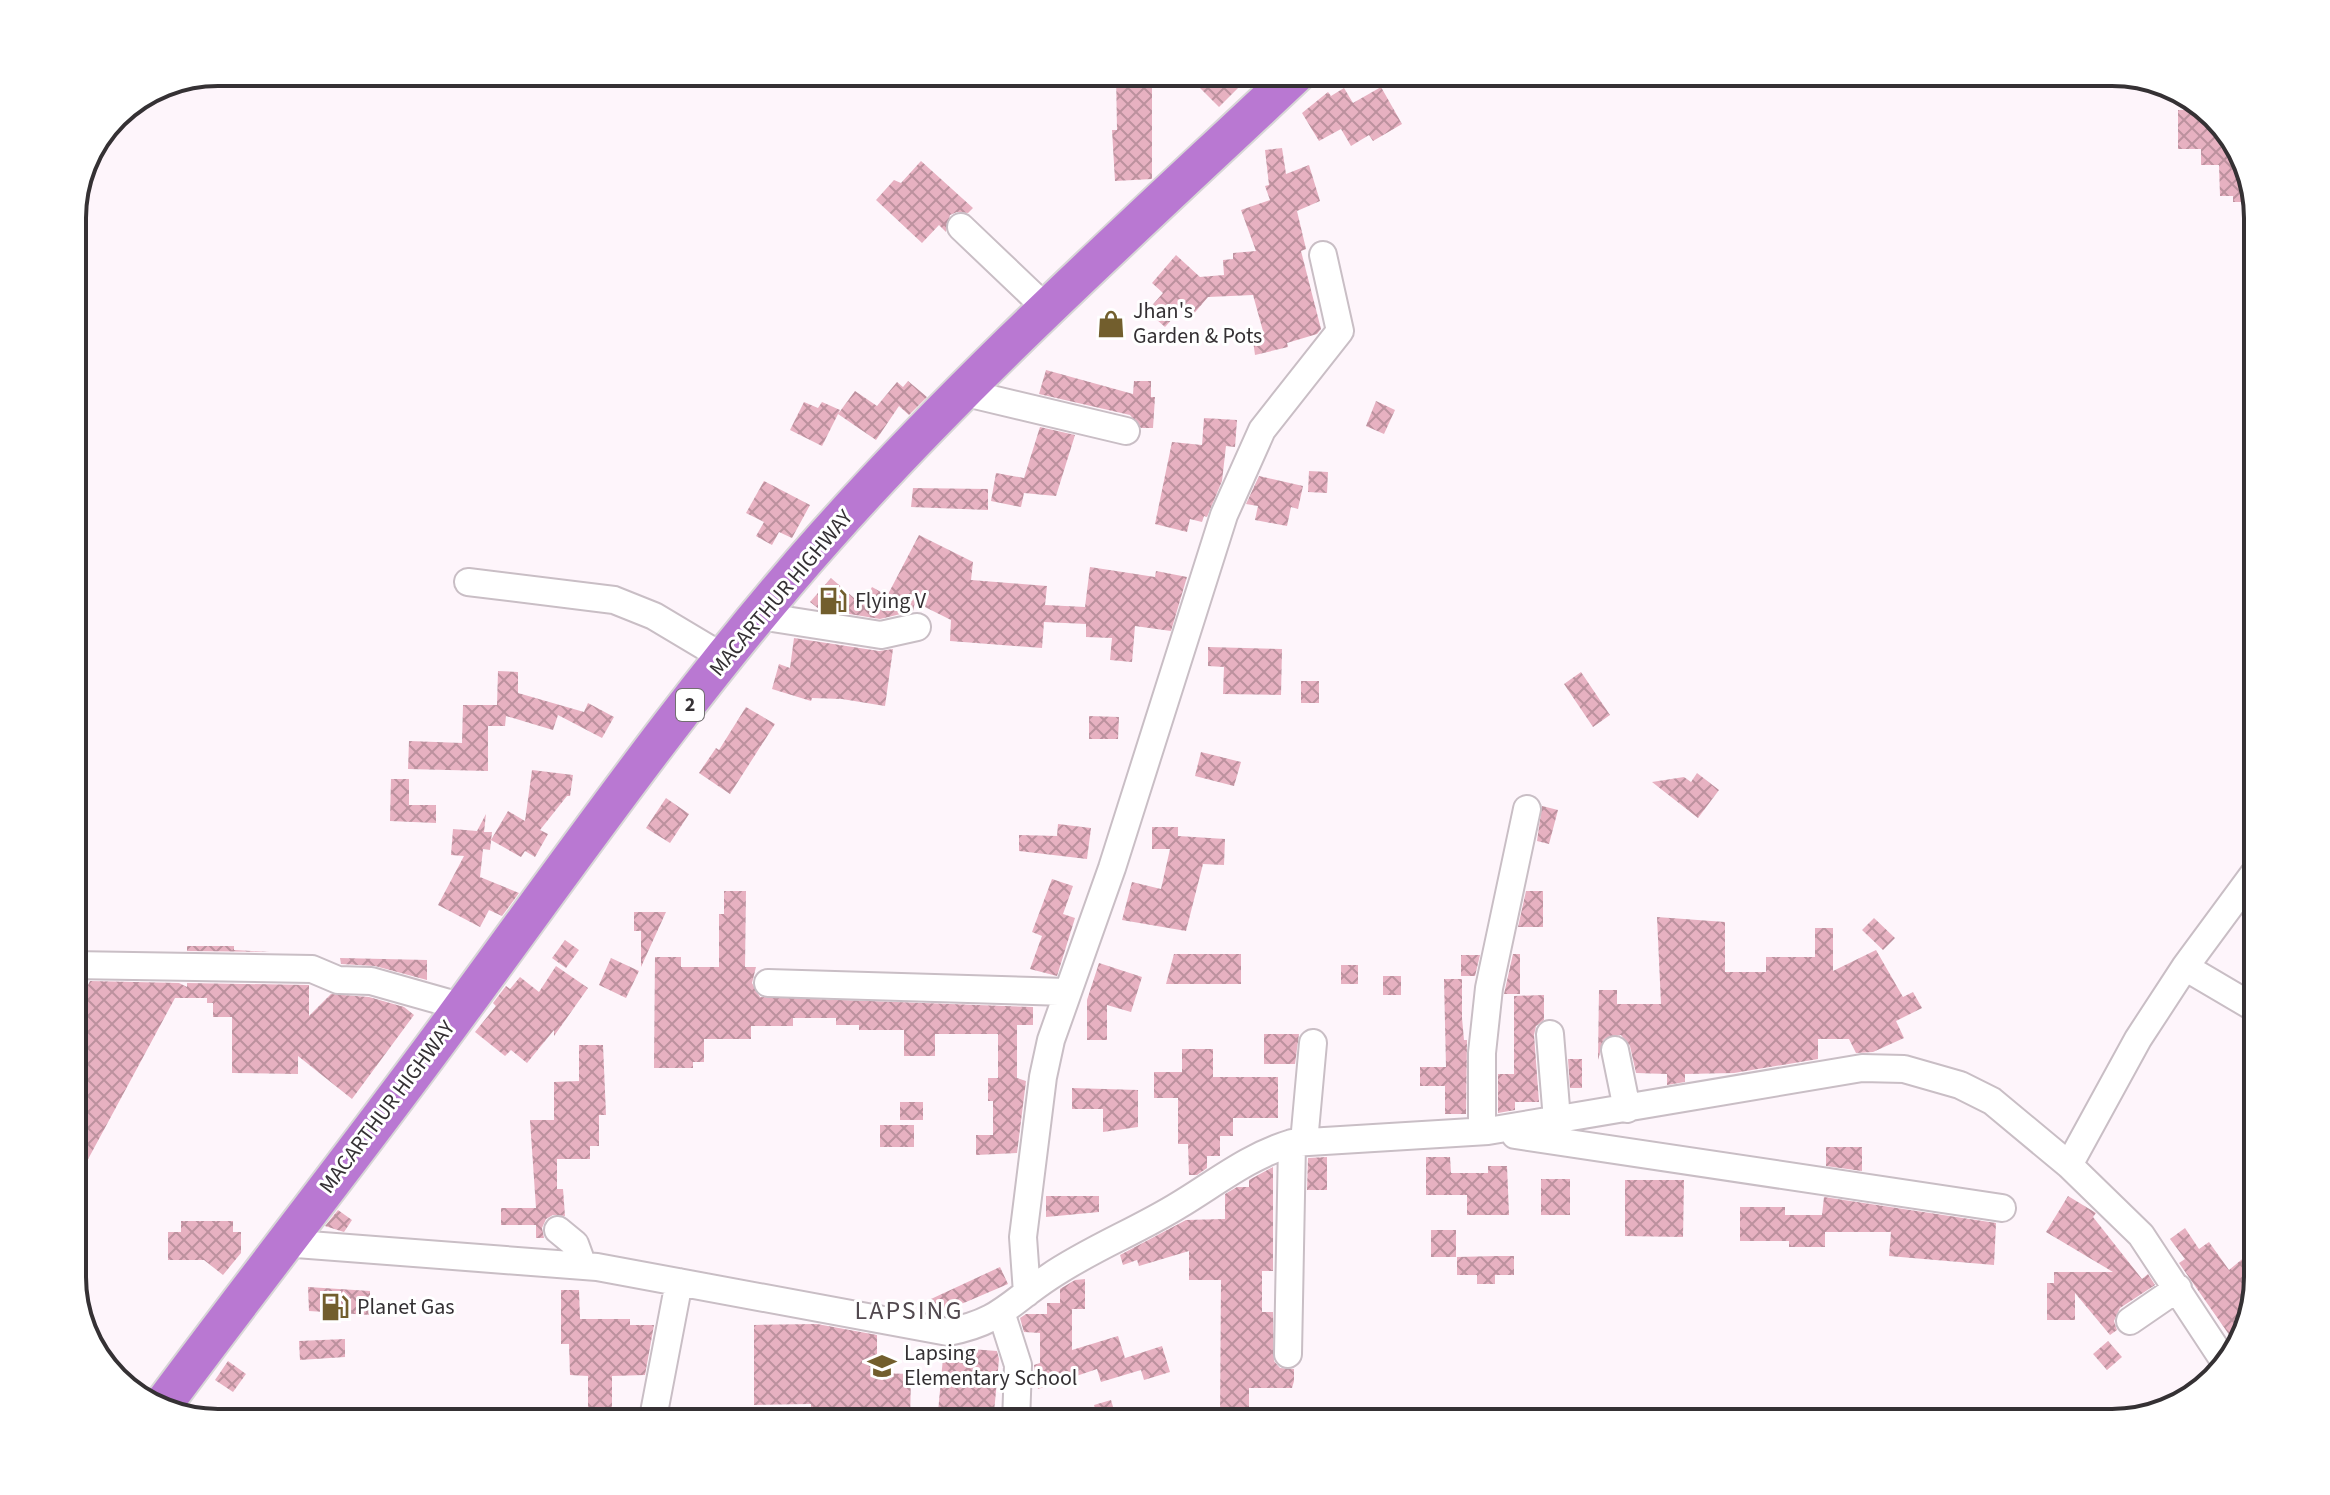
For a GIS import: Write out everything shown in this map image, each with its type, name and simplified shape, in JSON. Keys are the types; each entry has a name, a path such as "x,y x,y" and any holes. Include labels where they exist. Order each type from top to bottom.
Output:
{"highway":[{"name":"MACARTHUR HIGHWAY","path":"168,1398 463,1007 554,880 760,616 833,528 1046,308 1283,86"}],"street":[{"path":"961,227 1046,308"},
{"path":"1027,1293 1023,1237 1043,1077 1067,992 1112,868 1219,530 1242,470 1262,430 1340,331 1323,255"},
{"path":"962,392 1126,431"},
{"path":"468,582 614,600 654,616 726,659"},
{"path":"760,616 881,635 917,627"},
{"path":"1485,1131 1482,1053 1489,988 1527,809"},
{"path":"2069,1165 2138,1039 2185,967 2244,887"},
{"path":"86,965 312,969 338,980 371,981 463,1007"},
{"path":"2185,967 2244,1002"},
{"path":"768,983 1067,992"},
{"path":"1550,1034 1557,1120"},
{"path":"1288,1354 1298,1142 1313,1043"},
{"path":"1615,1050 1627,1109"},
{"path":"283,1243 583,1266 948,1332 977,1326 1002,1315 1027,1293 1067,1266 1178,1206 1231,1170 1269,1150 1298,1142 1485,1131 1862,1068 1904,1069 1960,1085 1992,1101 2069,1165 2141,1235 2219,1353"},
{"path":"1485,1131 2002,1208"},
{"path":"558,1230 575,1244 583,1266"},
{"path":"655,1409 679,1282"},
{"path":"2130,1321 2178,1288"},
{"path":"1002,1315 1018,1365 1016,1409"}],"building":[{"path":"1116,86 1152,86 1152,179 1115,181 1112,130 1117,130"},
{"path":"1198,86 1240,86 1219,107"},
{"path":"1381,87 1402,124 1373,141 1369,135 1351,146 1341,129 1319,141 1302,113 1328,92 1331,96 1344,88 1353,103"},
{"path":"2184,107 2205,125 2226,152 2234,168 2243,202 2233,202 2233,196 2220,196 2219,165 2201,165 2201,149 2178,149 2178,110"},
{"path":"1282,148 1286,174 1309,165 1320,201 1297,211 1306,249 1301,251 1321,329 1317,334 1287,343 1288,347 1255,355 1252,333 1263,331 1253,295 1208,297 1191,317 1182,308 1165,327 1147,311 1163,293 1152,283 1176,255 1200,277 1224,275 1223,260 1233,259 1233,253 1256,251 1241,210 1270,200 1265,186 1269,185 1265,150"},
{"path":"921,161 973,208 968,213 950,215 946,232 939,225 922,243 876,200 894,180 901,183"},
{"path":"1046,370 1133,394 1134,381 1151,381 1151,397 1155,397 1153,428 1141,428 1130,415 1039,394"},
{"path":"908,381 927,397 909,415 899,406 876,440 838,414 855,391 877,406 897,382 903,387"},
{"path":"1376,401 1395,410 1384,434 1366,426"},
{"path":"804,402 818,408 822,402 840,410 822,446 790,430"},
{"path":"1204,418 1237,420 1235,447 1226,446 1222,481 1207,517 1204,516 1202,522 1190,519 1187,532 1155,524 1172,442 1202,445"},
{"path":"1040,427 1075,435 1056,496 1024,493 1021,507 991,501 996,473 1024,478"},
{"path":"1309,471 1328,472 1327,493 1308,492"},
{"path":"1259,476 1303,486 1298,509 1291,507 1287,526 1255,520 1258,506 1246,504"},
{"path":"764,481 810,505 792,538 779,532 772,545 756,536 764,522 746,513"},
{"path":"913,488 988,489 988,510 911,507"},
{"path":"919,535 973,562 971,580 1047,586 1045,605 1085,607 1090,567 1155,577 1156,571 1187,577 1171,631 1135,626 1132,662 1110,660 1112,638 1086,637 1086,624 1044,622 1042,648 950,641 951,620 915,602 913,611 880,619 819,609 810,602 831,578 862,605 872,587 886,595 885,600"},
{"path":"794,638 879,651 893,649 885,706 842,699 812,698 811,701 772,689 779,664 790,668"},
{"path":"1208,647 1282,649 1281,695 1223,694 1224,667 1208,666"},
{"path":"498,671 518,672 518,693 584,712 588,703 614,717 602,738 558,715 553,730 506,716 505,726 488,726 488,771 408,769 409,741 462,743 463,705 497,705"},
{"path":"1581,672 1610,715 1593,727 1564,684"},
{"path":"1301,681 1319,681 1319,703 1301,703"},
{"path":"746,707 775,724 730,794 699,773 716,748 719,750"},
{"path":"1089,716 1119,717 1118,739 1089,739"},
{"path":"1201,752 1241,762 1234,786 1195,776"},
{"path":"532,770 573,775 570,796 540,830 548,834 535,857 525,851 521,857 491,840 508,811 525,821"},
{"path":"1697,773 1719,790 1698,818 1652,782 1684,777 1691,782"},
{"path":"391,779 409,779 409,805 436,805 436,823 390,821"},
{"path":"666,798 689,814 670,843 646,828"},
{"path":"1542,806 1558,810 1549,844 1537,841"},
{"path":"486,814 484,832 492,832 490,850 483,849 480,877 519,893 502,916 489,910 480,927 438,905 464,856 451,855 453,829 477,831"},
{"path":"1058,824 1091,828 1087,859 1019,851 1019,835 1057,836"},
{"path":"1152,827 1178,827 1178,836 1225,839 1224,865 1203,864 1186,931 1122,920 1132,882 1161,889 1170,849 1152,849"},
{"path":"1052,879 1073,886 1063,914 1075,918 1057,976 1030,969 1042,936 1032,932"},
{"path":"724,891 746,891 745,967 756,967 752,983 760,997 1033,1007 1033,1025 1017,1025 1017,1078 1026,1081 1017,1153 976,1155 976,1135 993,1135 993,1101 988,1101 988,1078 998,1078 998,1034 935,1034 935,1056 904,1056 904,1030 859,1030 859,1025 836,1025 836,1018 793,1018 793,1026 751,1026 751,1039 704,1039 704,1062 693,1062 693,1068 654,1068 655,957 681,957 681,967 719,967 719,914 724,914"},
{"path":"1526,891 1543,891 1543,927 1518,927"},
{"path":"634,912 666,912 641,967 641,931 634,931"},
{"path":"1657,917 1725,922 1725,972 1766,972 1766,957 1815,957 1815,928 1833,928 1833,971 1876,950 1903,997 1913,992 1922,1008 1896,1021 1904,1038 1873,1052 1856,1053 1849,1039 1818,1039 1818,1059 1734,1073 1685,1074 1685,1082 1667,1085 1667,1074 1636,1073 1630,1046 1621,1035 1604,1039 1598,1060 1599,990 1617,990 1617,1004 1661,1004"},
{"path":"1874,918 1895,938 1883,950 1862,930"},
{"path":"565,940 579,950 566,968 552,958"},
{"path":"187,946 234,946 234,950 270,952 187,951"},
{"path":"1174,954 1241,954 1241,984 1166,984"},
{"path":"1513,954 1520,954 1520,994 1504,994"},
{"path":"1461,955 1480,955 1475,976 1461,976"},
{"path":"340,958 427,960 427,980 375,966 341,964"},
{"path":"611,958 639,971 626,998 599,985"},
{"path":"1099,963 1142,977 1131,1012 1107,1005 1107,1040 1087,1040 1087,1000"},
{"path":"1341,965 1358,965 1358,984 1341,984"},
{"path":"556,966 588,988 554,1036 554,1030 527,1063 511,1050 505,1056 475,1032 496,1006 493,1003 506,986 510,989 520,977 539,992"},
{"path":"1383,976 1401,976 1401,995 1383,995"},
{"path":"1444,979 1462,979 1462,1018 1464,1040 1467,1040 1466,1114 1445,1114 1445,1086 1420,1086 1420,1067 1446,1067"},
{"path":"90,981 179,983 187,987 187,983 309,985 309,1016 331,994 369,997 404,1007 414,1015 352,1099 298,1056 298,1074 232,1073 232,1017 213,1017 213,1003 207,1003 207,998 175,998 86,1163 86,984"},
{"path":"1544,995 1544,1020 1536,1026 1534,1035 1539,1102 1515,1102 1515,1110 1498,1113 1498,1074 1514,1074 1514,996"},
{"path":"1264,1034 1299,1034 1295,1064 1264,1064"},
{"path":"579,1045 603,1045 606,1115 599,1115 599,1146 590,1146 590,1159 557,1159 557,1189 563,1189 565,1216 553,1215 546,1219 542,1228 544,1238 536,1238 536,1225 501,1225 501,1208 536,1208 530,1120 554,1120 554,1082 579,1081"},
{"path":"1182,1049 1213,1049 1213,1077 1278,1077 1278,1118 1233,1118 1233,1136 1220,1136 1220,1156 1207,1156 1207,1168 1197,1175 1189,1175 1188,1144 1178,1144 1178,1098 1154,1098 1154,1072 1182,1072"},
{"path":"1568,1059 1582,1059 1582,1088 1570,1088"},
{"path":"1072,1088 1138,1090 1138,1127 1103,1132 1103,1109 1072,1109"},
{"path":"900,1102 923,1102 923,1120 900,1120"},
{"path":"880,1125 914,1125 914,1147 880,1147"},
{"path":"1826,1147 1862,1147 1862,1171 1826,1166"},
{"path":"1327,1157 1327,1190 1307,1190 1308,1158"},
{"path":"1426,1157 1450,1157 1451,1173 1488,1173 1488,1166 1507,1166 1509,1215 1467,1215 1467,1195 1426,1195"},
{"path":"1273,1167 1273,1271 1262,1271 1262,1312 1273,1312 1274,1361 1280,1368 1294,1369 1294,1381 1292,1388 1249,1388 1249,1409 1220,1409 1221,1280 1189,1280 1189,1251 1139,1266 1137,1260 1123,1265 1120,1255 1186,1220 1225,1219 1225,1194 1237,1187 1249,1187 1249,1180"},
{"path":"1541,1179 1570,1179 1570,1215 1541,1215"},
{"path":"1625,1180 1684,1180 1683,1237 1625,1236"},
{"path":"1046,1196 1099,1196 1099,1212 1046,1217"},
{"path":"2068,1196 2096,1213 2093,1217 2142,1279 2148,1274 2155,1285 2120,1308 2114,1321 2117,1330 2110,1335 2075,1293 2075,1320 2047,1320 2047,1283 2054,1283 2054,1272 2113,1272 2046,1232"},
{"path":"1824,1197 1996,1223 1994,1265 1889,1256 1891,1232 1825,1232 1825,1247 1789,1247 1789,1241 1740,1241 1740,1207 1785,1207 1785,1215 1822,1215"},
{"path":"338,1210 352,1220 344,1232 325,1226"},
{"path":"181,1221 233,1221 233,1232 241,1232 241,1253 223,1275 204,1260 168,1260 168,1232 181,1232"},
{"path":"2185,1228 2199,1249 2209,1242 2229,1270 2244,1258 2243,1294 2230,1336 2179,1263 2185,1259 2170,1239"},
{"path":"1431,1230 1456,1230 1456,1257 1431,1257"},
{"path":"1514,1256 1514,1275 1495,1275 1495,1284 1477,1284 1477,1275 1457,1275 1457,1257"},
{"path":"1000,1267 1008,1284 938,1314 931,1299"},
{"path":"1085,1279 1085,1309 1072,1309 1072,1350 1118,1336 1125,1358 1162,1346 1170,1372 1144,1380 1141,1370 1101,1382 1097,1369 1038,1389 1034,1365 1040,1363 1040,1333 1024,1332 1020,1318 1026,1314 1047,1314 1047,1303 1060,1303 1060,1289 1075,1280"},
{"path":"308,1287 370,1291 370,1315 309,1311"},
{"path":"561,1290 579,1290 580,1319 630,1319 630,1325 654,1325 645,1375 612,1376 612,1408 588,1408 588,1376 570,1375 569,1344 561,1344"},
{"path":"817,1324 877,1335 877,1373 911,1374 910,1409 811,1409 811,1404 754,1405 754,1325"},
{"path":"345,1339 345,1357 300,1360 299,1341"},
{"path":"2108,1341 2122,1357 2107,1370 2093,1354"},
{"path":"944,1347 997,1351 994,1409 938,1409"},
{"path":"228,1361 246,1374 233,1392 215,1380"},
{"path":"1111,1400 1114,1409 1095,1409 1094,1405"}],"place":[{"name":"Jhan's Garden & Pots","path":"1111,324"},
{"name":"Flying V","path":"833,601"},
{"name":"Planet Gas","path":"335,1307"},
{"name":"Lapsing Elementary School","path":"882,1366"}],"district":[{"name":"LAPSING","path":"909,1310"}]}
